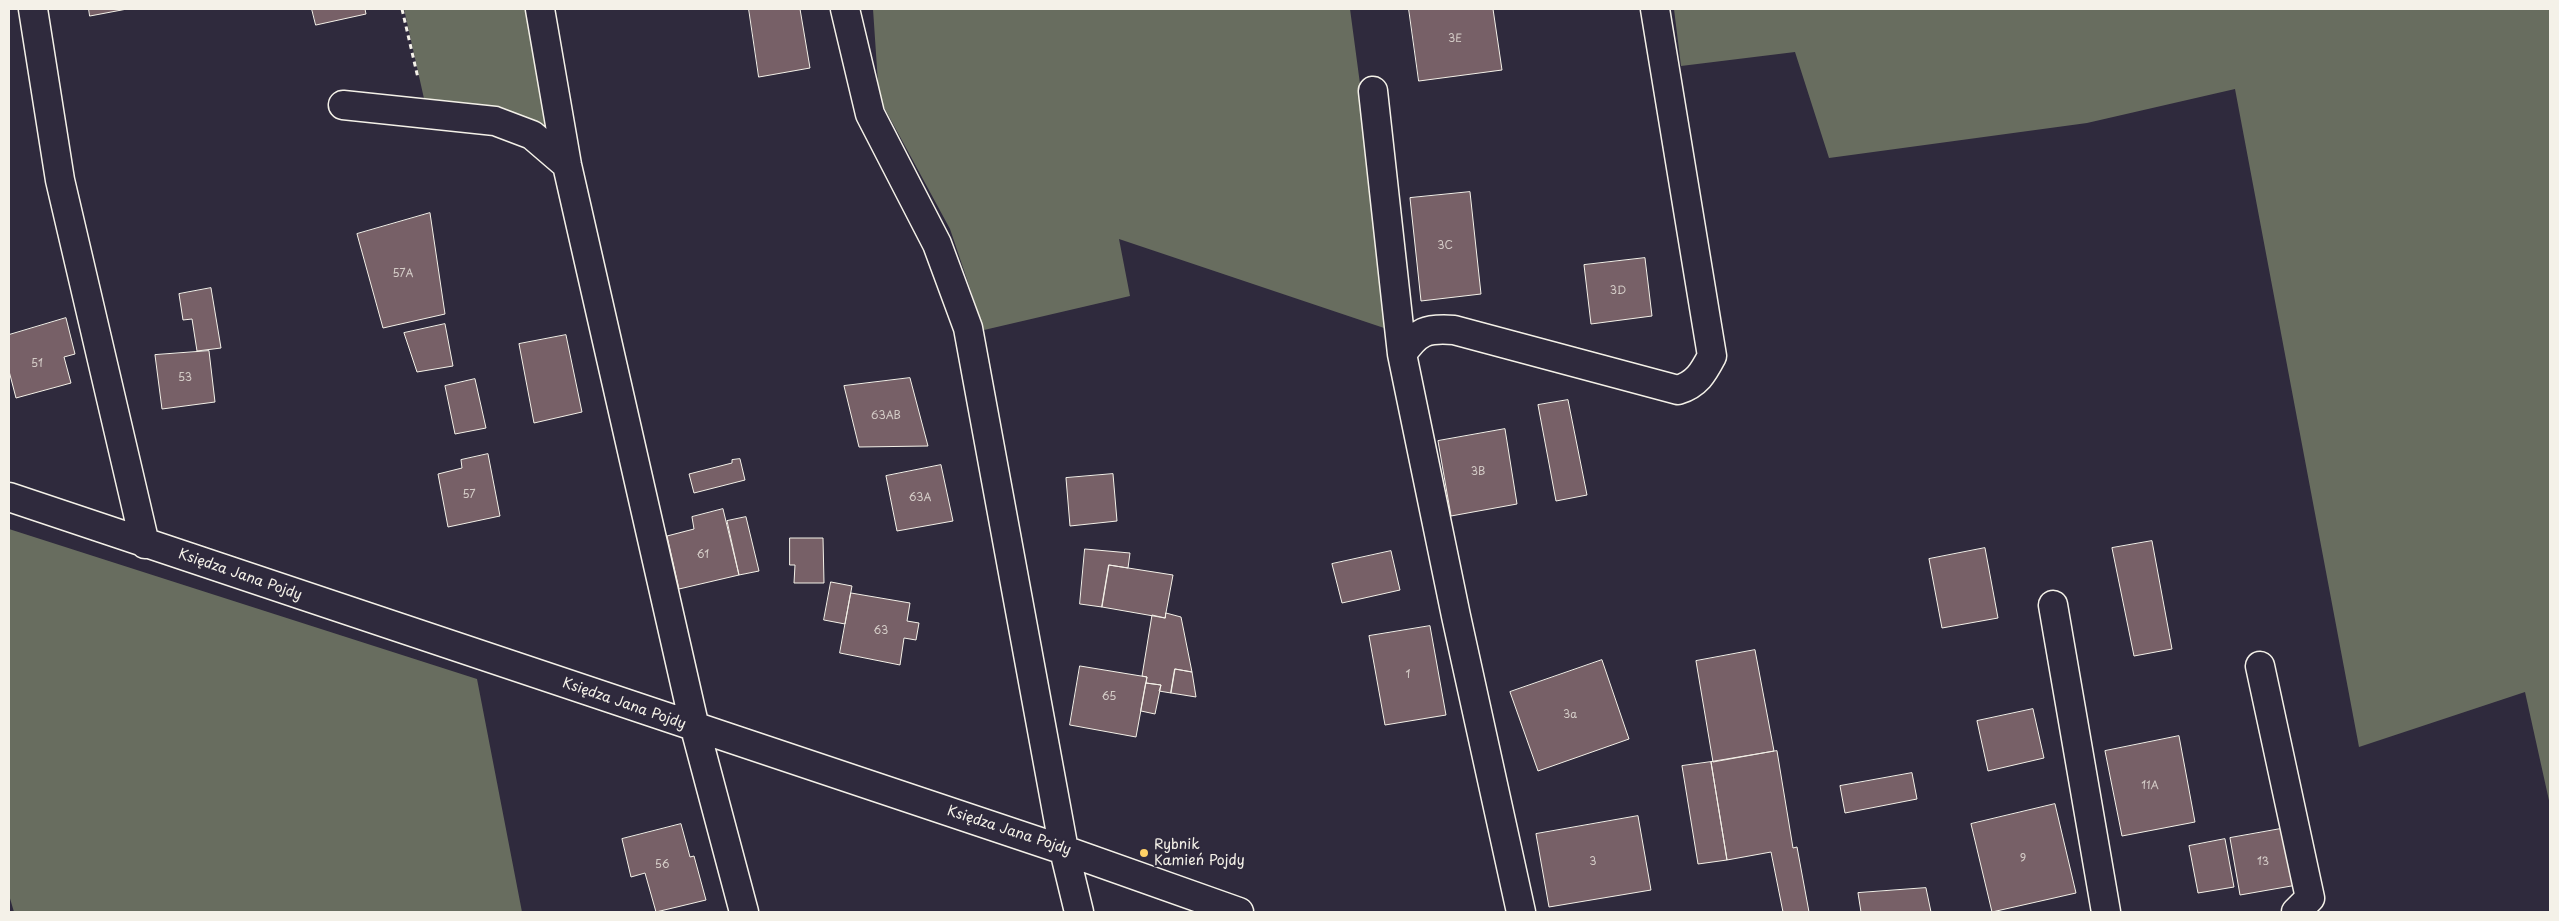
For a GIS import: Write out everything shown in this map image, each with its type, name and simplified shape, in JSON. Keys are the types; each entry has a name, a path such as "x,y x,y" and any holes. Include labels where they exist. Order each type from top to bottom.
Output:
{"street":[{"path":"33,9 60,180 145,544"},
{"path":"540,9 567,165 695,728 744,912"},
{"path":"845,9 870,114 936,244 968,328 1064,850 1079,912"},
{"path":"1402,354 1414,338 1431,329 1454,330 1678,390 1692,385 1703,374 1712,356 1655,9"},
{"path":"1373,91 1402,354 1456,616 1521,912"},
{"path":"343,105 427,112 495,121 532,135 567,165"},
{"name":"Księdza Jana Pojdy","path":"9,497 1064,850 1239,912"},
{"path":"2053,605 2106,912"},
{"path":"2260,666 2310,898 2296,912"}],"path":[{"path":"402,9 427,112"}],"green space":[{"path":"404,9 541,9 561,128 427,112"},
{"path":"873,9 1350,9 1393,331 1119,239 1130,296 984,330 950,229 879,98"},
{"path":"1674,9 2550,9 2550,805 2525,692 2359,747 2235,89 2087,123 1829,158 1795,52 1681,66"},
{"path":"9,529 477,679 522,912 14,912 9,895"}],"building":[{"path":"89,9 127,9 90,16"},
{"path":"312,9 365,9 366,14 316,25"},
{"path":"749,9 800,9 810,68 759,77"},
{"path":"1409,9 1493,9 1502,70 1419,81"},
{"path":"1470,192 1481,294 1421,301 1410,198"},
{"path":"430,213 445,314 383,328 357,234"},
{"path":"1645,258 1652,316 1591,324 1584,265"},
{"path":"211,288 221,348 197,351 192,319 183,320 179,294"},
{"path":"66,318 75,354 64,357 71,383 16,398 9,371 9,335"},
{"path":"445,324 453,366 417,372 404,333"},
{"path":"566,335 582,412 534,423 519,344"},
{"path":"209,351 215,402 162,409 155,355"},
{"path":"910,378 928,446 859,447 844,386"},
{"path":"475,379 486,428 455,434 445,386"},
{"path":"1568,400 1587,495 1556,501 1538,405"},
{"path":"1505,429 1517,504 1451,516 1438,441"},
{"path":"488,454 500,516 448,527 438,474 462,468 461,460"},
{"path":"740,459 745,480 694,493 689,474 732,463 732,460"},
{"path":"941,465 953,521 897,531 886,476"},
{"path":"1113,474 1117,521 1070,526 1066,478"},
{"path":"723,509 739,575 679,589 667,536 694,529 692,517"},
{"path":"746,517 759,571 739,575 727,521"},
{"path":"790,538 823,538 824,583 794,583 795,565 790,565"},
{"path":"2152,541 2172,649 2134,656 2112,548"},
{"path":"1985,548 1998,618 1942,628 1929,559"},
{"path":"1085,549 1130,553 1128,568 1109,565 1102,607 1080,604"},
{"path":"1391,551 1400,590 1342,603 1332,564"},
{"path":"1109,565 1173,575 1165,618 1102,607"},
{"path":"831,582 852,586 845,624 824,620"},
{"path":"851,593 910,603 907,621 919,623 916,640 904,638 900,665 840,653"},
{"path":"1166,613 1181,617 1192,672 1175,669 1171,693 1159,691 1161,685 1146,683 1147,677 1142,676 1152,615 1165,618"},
{"path":"1430,626 1446,715 1385,725 1369,636"},
{"path":"1755,650 1774,751 1713,762 1696,661"},
{"path":"1602,660 1629,739 1538,771 1510,692"},
{"path":"1080,666 1147,677 1136,737 1070,725"},
{"path":"1175,669 1192,672 1196,697 1171,693"},
{"path":"1146,683 1161,685 1155,714 1141,711"},
{"path":"2033,709 2044,758 1988,771 1977,721"},
{"path":"2179,736 2195,822 2122,836 2105,751"},
{"path":"1777,751 1793,848 1797,847 1809,912 1783,912 1771,852 1727,860 1711,762"},
{"path":"1711,762 1727,860 1698,864 1682,766"},
{"path":"1912,773 1917,799 1845,813 1840,786"},
{"path":"2055,804 2076,893 1992,912 1971,824"},
{"path":"1638,816 1651,890 1549,907 1536,834"},
{"path":"681,824 690,857 694,856 706,900 656,912 645,873 631,877 622,839"},
{"path":"2286,828 2297,885 2240,895 2230,838"},
{"path":"2225,839 2234,887 2198,893 2189,846"},
{"path":"1926,888 1931,912 1861,912 1858,893"}],"place":[{"name":"Rybnik Kamień Pojdy","path":"1144,853"}]}
